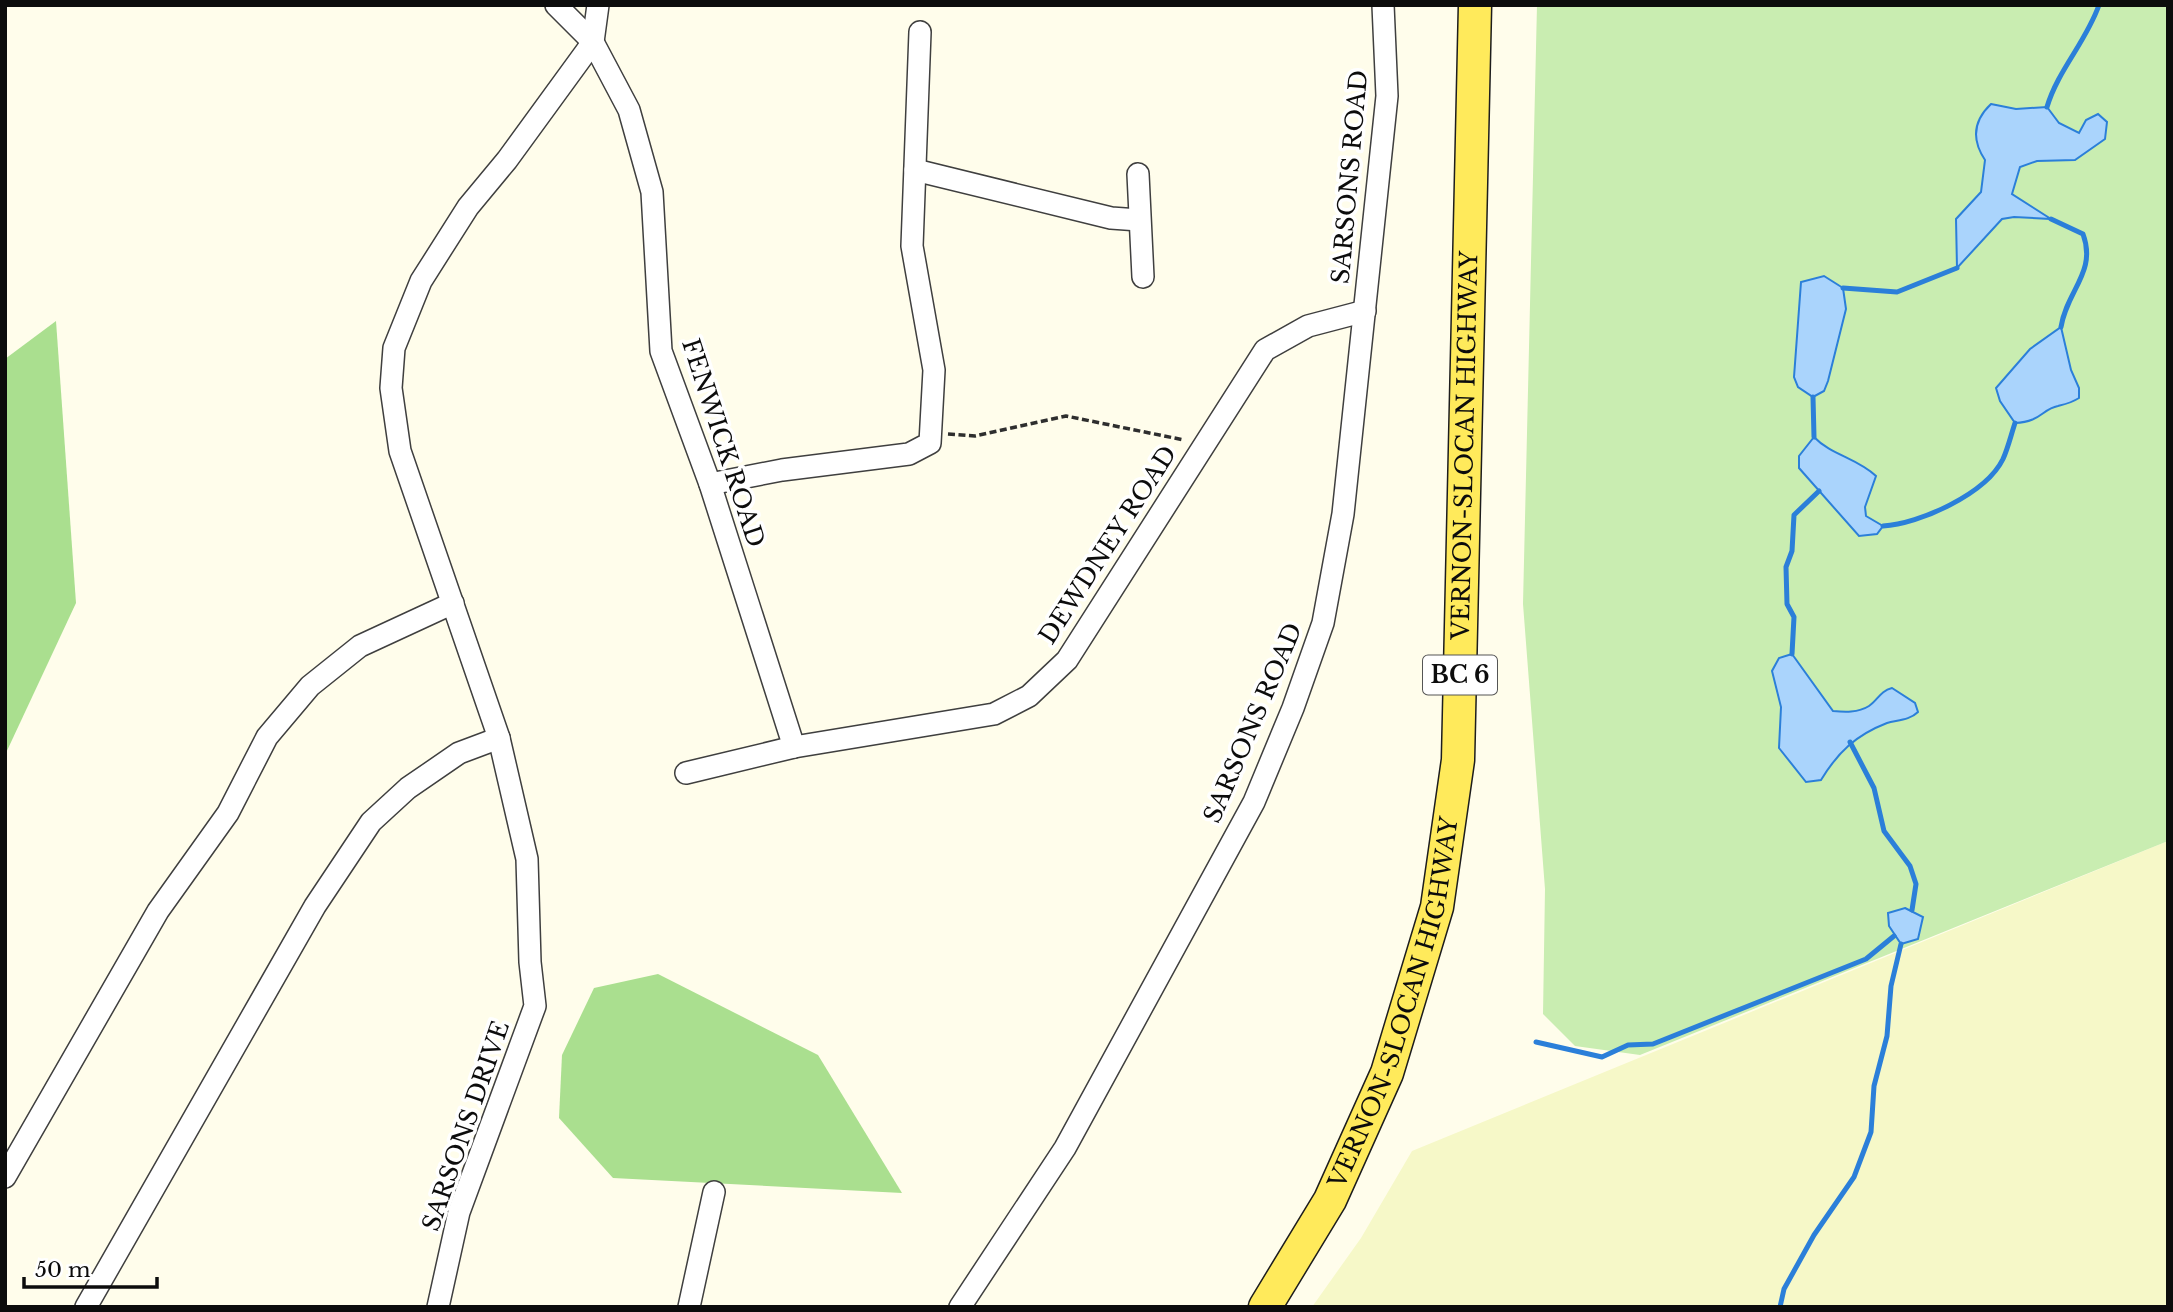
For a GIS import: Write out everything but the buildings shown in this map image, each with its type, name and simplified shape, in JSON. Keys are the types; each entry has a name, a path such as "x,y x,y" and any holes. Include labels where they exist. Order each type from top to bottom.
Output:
{"main road":[{"name":"VERNON-SLOCAN HIGHWAY","path":"1265,1307 1330,1199 1387,1073 1437,907 1458,760 1475,5"}],"street":[{"name":"FENWICK ROAD","path":"556,5 593,42 629,110 652,192 661,351 710,484 794,747"},
{"path":"593,42 598,5"},
{"name":"SARSONS ROAD","path":"960,1307 1065,1148 1254,802 1293,708 1323,623 1343,514 1387,96 1382,5"},
{"path":"710,484 782,470 909,454 930,443 934,370 912,246 920,32"},
{"name":"SARSONS DRIVE","path":"438,1307 459,1212 535,1006 530,962 527,859 499,738 400,451 391,388 394,348 421,281 468,207 507,160 593,42"},
{"path":"915,170 1111,218 1139,219"},
{"path":"1138,174 1143,277"},
{"name":"DEWDNEY ROAD","path":"686,773 794,747 994,713 1029,696 1067,660 1265,350 1308,326 1365,311"},
{"path":"5,1177 158,911 228,813 267,737 310,686 360,646 453,603"},
{"path":"86,1307 314,906 371,822 408,788 459,753 499,738"},
{"path":"689,1307 713,1192"}],"path":[{"path":"930,443 948,434 975,436 1066,416 1205,444"}],"green space":[{"path":"1537,5 2168,5 2168,841 1640,1055 1575,1046 1543,1014 1545,889 1523,604"},
{"path":"56,321 76,603 5,755 5,359"},
{"path":"2168,841 2168,1307 1312,1307 1361,1238 1412,1151"},
{"path":"658,974 818,1055 902,1193 613,1178 559,1118 562,1055 594,988"}],"water":[{"path":"1991,104 2016,109 2047,107 2059,123 2079,133 2086,120 2098,114 2107,122 2105,139 2075,160 2037,161 2020,167 2012,194 2051,219 2002,219 1957,268 1956,219 1981,192 1985,160 1980,152 1976,130 1980,117"},
{"path":"1824,276 1843,288 1846,309 1828,381 1824,391 1813,397 1798,387 1794,377 1801,282"},
{"path":"2061,327 2071,370 2079,388 2079,398 2036,418 2015,423 2000,401 1996,388 2030,349"},
{"path":"1814,437 1876,476 1865,507 1866,516 1883,526 1877,534 1859,536 1799,468 1799,456"},
{"path":"1792,654 1833,711 1860,710 1892,688 1915,703 1918,712 1866,733 1841,753 1821,780 1806,782 1779,748 1781,707 1772,671 1779,658"},
{"path":"1905,908 1923,917 1918,939 1901,944 1889,926 1888,913"}],"waterway":[{"path":"2047,107 2099,5"},
{"path":"2051,219 2083,234 2086,247 2084,270 2061,327"},
{"path":"1843,288 1897,292 1957,268"},
{"path":"1813,397 1814,437"},
{"path":"1883,526 1915,520 1932,513 1950,505 1982,484 2003,459 2015,423"},
{"path":"1792,654 1794,617 1787,604 1786,567 1792,551 1794,515 1819,491"},
{"path":"1850,742 1874,788 1884,831 1910,866 1916,884 1912,910"},
{"path":"1536,1042 1602,1057 1628,1045 1653,1044 1866,959 1894,936"},
{"path":"1780,1307 1784,1289 1814,1235 1854,1177 1871,1132 1874,1086 1887,1036 1891,986 1901,944"}]}
